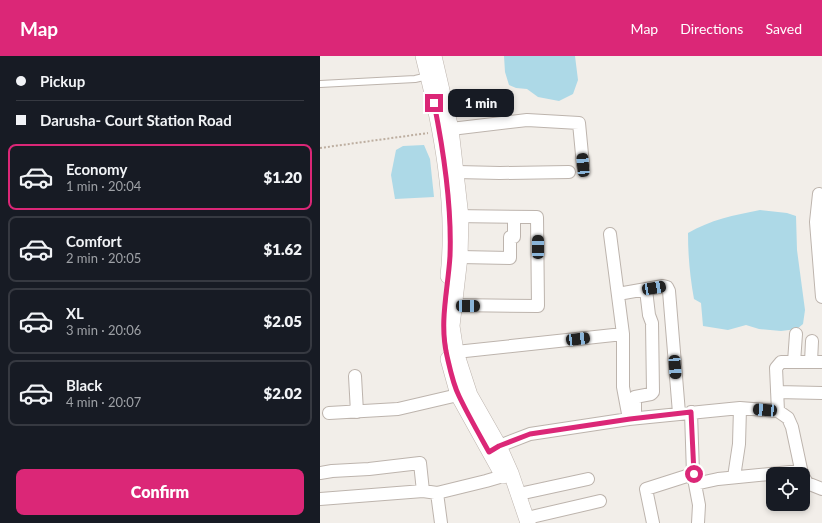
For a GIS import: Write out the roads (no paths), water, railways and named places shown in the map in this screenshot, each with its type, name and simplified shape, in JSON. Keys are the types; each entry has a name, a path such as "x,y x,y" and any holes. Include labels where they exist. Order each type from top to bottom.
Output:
{"street":[{"path":"423,56 457,172 455,216 444,305 443,326 447,355 458,395 494,449"},
{"path":"434,56 445,130 446,174 455,216 460,257 452,326 456,352 470,394 494,449 518,494 524,521"},
{"path":"445,130 527,120 579,123 583,165"},
{"path":"457,172 500,174 569,172"},
{"path":"819,194 816,222 822,297"},
{"path":"454,306 538,306 538,217 514,218 455,216"},
{"path":"460,257 510,258 510,237 514,237 514,218"},
{"path":"610,234 623,334 623,387 633,418"},
{"path":"618,294 663,286 667,287 669,291 694,479 699,505 698,523"},
{"path":"633,418 634,399 636,396 651,394 653,392 652,322 649,314 646,290"},
{"path":"456,352 623,334"},
{"path":"794,362 796,334"},
{"path":"778,411 776,368 781,362 816,362 812,341"},
{"path":"355,376 357,412"},
{"path":"777,392 822,393"},
{"path":"329,413 398,409 458,395"},
{"path":"494,449 530,434 633,418 740,408 778,411 788,418 792,427 801,467"},
{"path":"734,477 739,444 740,408"},
{"path":"320,473 420,463 424,492"},
{"path":"320,499 424,492 437,493 507,475"},
{"path":"507,475 524,521"},
{"path":"653,523 646,489 694,479 766,476"},
{"path":"518,494 588,479"},
{"path":"810,484 822,489"},
{"path":"437,493 441,523"},
{"path":"524,521 600,501"}],"lane":[{"path":"320,84 416,79 428,76"}],"water":[{"path":"504,56 575,56 578,80 573,94 559,101 538,97 527,89 516,88 509,85 505,72"},
{"path":"424,145 430,159 434,197 395,199 391,175 396,150 403,146"},
{"path":"760,210 787,213 796,216 797,250 805,310 803,324 797,329 781,331 759,329 746,325 728,330 703,326 701,303 694,299 690,275 688,233 714,221"}]}
